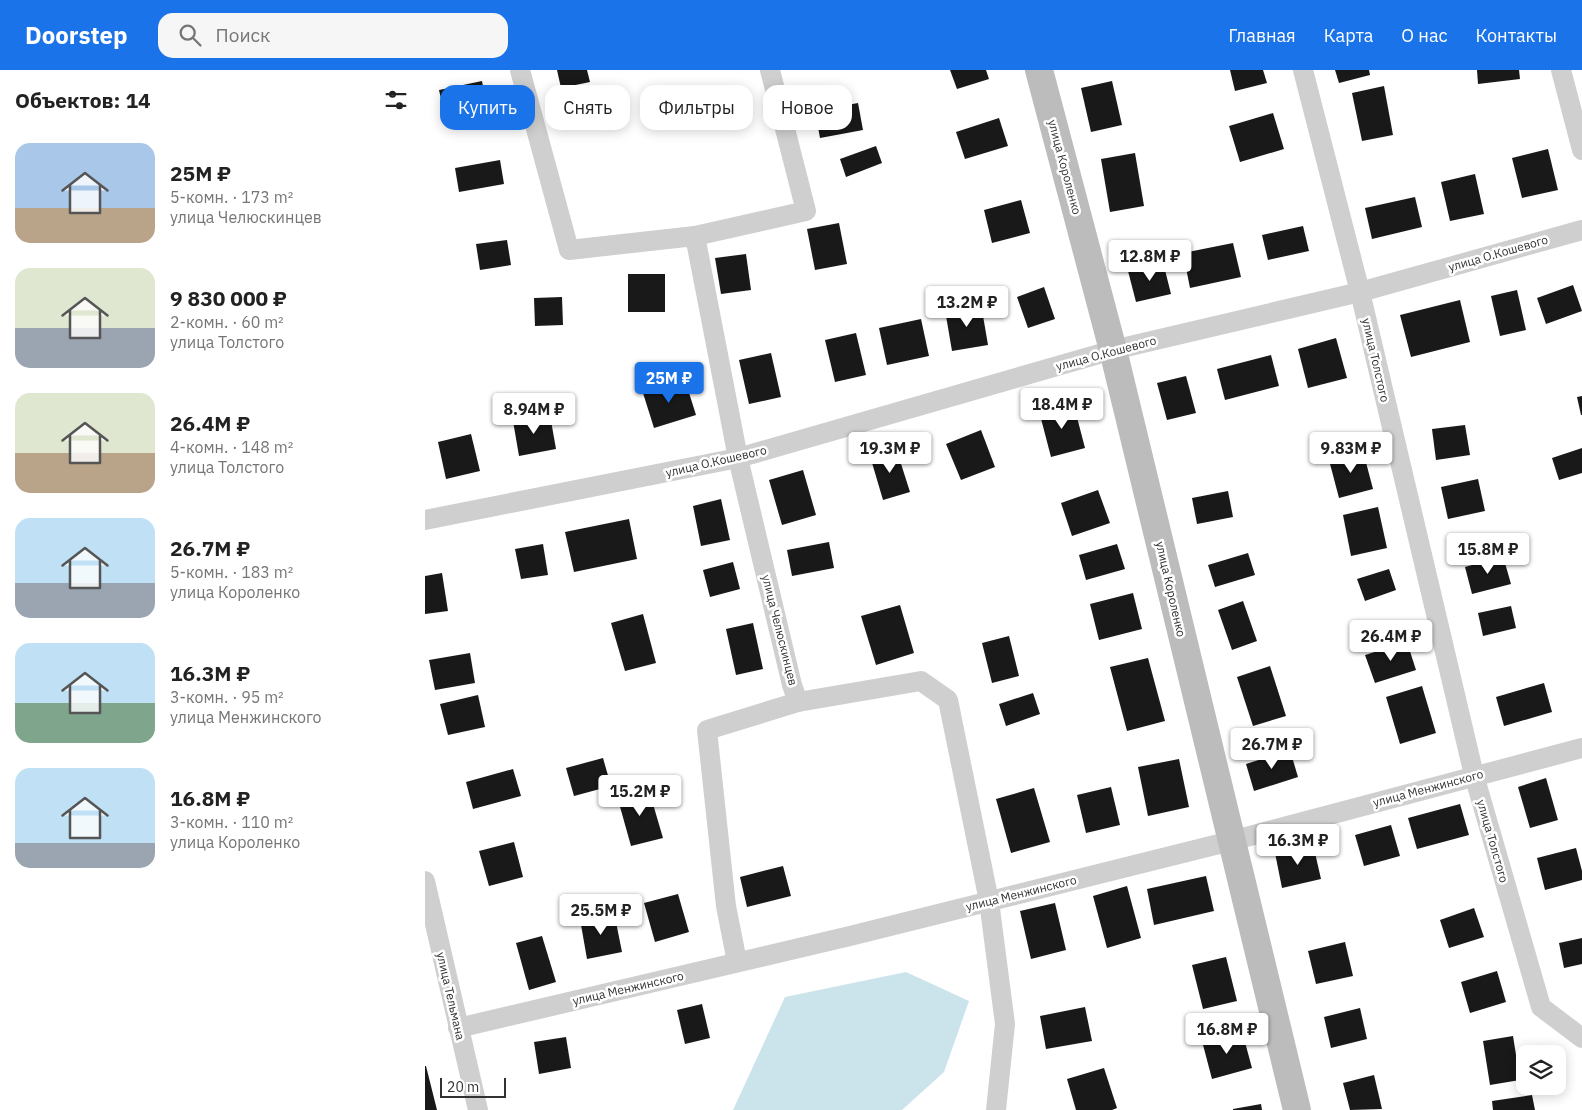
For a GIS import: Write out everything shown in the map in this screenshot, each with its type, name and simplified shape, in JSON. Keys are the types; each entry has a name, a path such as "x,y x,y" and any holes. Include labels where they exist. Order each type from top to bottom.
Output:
{"street":[{"path":"519,70 569,250 695,236 806,211 770,70"},
{"name":"улица Короленко","path":"1039,70 1113,350 1297,1110"},
{"name":"улица Толстого","path":"1303,70 1360,292 1474,776 1541,1007 1582,1038"},
{"path":"1561,70 1582,150"},
{"name":"улица О.Кошевого","path":"425,520 738,458 1113,350 1360,292 1582,230"},
{"name":"улица Челюскинцев","path":"695,236 738,458 798,702 707,730 726,906 737,962"},
{"path":"798,702 921,681 948,700 989,901 1005,1024 996,1110"},
{"name":"улица Менжинского","path":"458,1028 1231,841 1582,748"},
{"name":"улица Тельмана","path":"425,881 478,1110"}],"water":[{"path":"906,972 969,1001 944,1072 902,1110 733,1110 785,997"}],"building":[{"path":"557,70 587,70 590,82 576,85 560,85"},
{"path":"950,70 986,70 989,79 957,89"},
{"path":"1230,70 1263,70 1267,83 1235,91"},
{"path":"1335,70 1369,70 1370,75 1339,83"},
{"path":"1477,70 1519,70 1520,79 1478,84"},
{"path":"482,81 483,85 463,85"},
{"path":"1112,81 1122,125 1091,132 1081,88"},
{"path":"1384,86 1393,135 1362,141 1352,93"},
{"path":"858,103 863,130 820,138 819,130 852,130 852,104"},
{"path":"1273,113 1284,149 1240,162 1229,126"},
{"path":"999,118 1008,146 965,159 956,132"},
{"path":"876,146 882,163 846,177 840,159"},
{"path":"1548,149 1558,190 1522,198 1512,158"},
{"path":"1135,153 1144,206 1110,212 1101,159"},
{"path":"500,160 504,184 459,192 455,168"},
{"path":"1475,174 1484,214 1450,221 1441,182"},
{"path":"1415,197 1422,227 1372,239 1365,208"},
{"path":"1021,200 1030,233 992,243 984,210"},
{"path":"839,223 847,264 815,270 807,229"},
{"path":"1303,226 1309,251 1268,260 1262,235"},
{"path":"507,240 511,265 480,270 476,244"},
{"path":"1233,243 1241,277 1190,288 1183,253"},
{"path":"746,254 751,290 721,294 715,258"},
{"path":"1163,262 1171,294 1136,302 1128,271"},
{"path":"628,274 665,274 665,312 628,312"},
{"path":"1573,285 1582,311 1546,324 1537,298"},
{"path":"1044,287 1055,319 1028,328 1017,297"},
{"path":"1517,290 1526,330 1500,336 1491,296"},
{"path":"562,297 563,325 535,326 534,298"},
{"path":"1460,300 1470,342 1411,357 1400,315"},
{"path":"981,304 988,345 952,351 945,310"},
{"path":"921,319 929,356 887,365 879,328"},
{"path":"856,333 866,375 835,382 825,340"},
{"path":"1336,338 1347,378 1308,388 1298,349"},
{"path":"771,353 781,397 749,404 739,360"},
{"path":"1271,355 1279,386 1225,400 1217,369"},
{"path":"1186,376 1196,413 1167,420 1157,383"},
{"path":"685,380 696,415 654,428 643,393"},
{"path":"1582,396 1582,415 1581,415 1577,397"},
{"path":"1073,402 1085,448 1051,457 1039,411"},
{"path":"550,415 556,449 519,456 513,421"},
{"path":"1465,425 1470,455 1436,460 1432,429"},
{"path":"981,430 995,467 961,480 946,444"},
{"path":"471,434 480,471 446,479 438,442"},
{"path":"896,448 910,492 883,500 870,456"},
{"path":"1582,448 1582,473 1559,480 1552,458"},
{"path":"1363,451 1373,489 1339,498 1329,460"},
{"path":"803,470 816,515 782,525 769,480"},
{"path":"1478,479 1485,511 1448,519 1441,487"},
{"path":"1098,490 1110,523 1072,536 1061,503"},
{"path":"1228,491 1233,517 1197,524 1192,498"},
{"path":"721,499 730,540 701,546 693,506"},
{"path":"1378,507 1387,548 1351,556 1343,515"},
{"path":"629,519 637,559 574,572 565,532"},
{"path":"829,542 834,568 792,576 787,550"},
{"path":"543,544 548,575 521,579 515,549"},
{"path":"1117,544 1125,569 1086,580 1079,555"},
{"path":"1248,553 1255,575 1215,587 1208,565"},
{"path":"1503,556 1511,584 1472,594 1465,567"},
{"path":"733,562 740,589 710,597 703,570"},
{"path":"1389,569 1396,590 1365,601 1357,579"},
{"path":"442,573 448,611 425,614 425,576"},
{"path":"1133,593 1142,629 1099,640 1090,604"},
{"path":"1243,601 1257,641 1232,650 1218,610"},
{"path":"900,605 914,653 876,665 861,616"},
{"path":"1511,606 1516,628 1483,636 1478,613"},
{"path":"643,614 656,663 625,671 611,623"},
{"path":"753,623 763,669 736,675 726,629"},
{"path":"1009,636 1019,676 992,683 982,643"},
{"path":"1407,642 1416,670 1375,683 1365,655"},
{"path":"470,653 475,683 435,690 429,660"},
{"path":"1148,658 1165,721 1127,731 1110,667"},
{"path":"1270,666 1286,716 1253,726 1237,677"},
{"path":"1544,683 1552,712 1504,726 1496,697"},
{"path":"1422,686 1436,733 1400,744 1386,697"},
{"path":"1033,693 1040,714 1006,726 999,704"},
{"path":"478,695 485,727 448,735 440,704"},
{"path":"1290,750 1298,777 1254,791 1246,764"},
{"path":"603,758 611,786 574,796 566,768"},
{"path":"1179,759 1189,807 1148,816 1138,767"},
{"path":"513,769 521,796 473,809 466,782"},
{"path":"1546,778 1558,820 1530,828 1518,787"},
{"path":"648,787 663,838 631,846 617,796"},
{"path":"1111,787 1120,825 1086,833 1077,795"},
{"path":"1034,788 1050,842 1011,853 996,799"},
{"path":"1460,804 1469,835 1417,849 1408,818"},
{"path":"1391,825 1400,856 1364,866 1355,835"},
{"path":"514,842 523,877 489,886 479,851"},
{"path":"1313,844 1321,879 1282,888 1275,853"},
{"path":"1576,848 1582,871 1582,880 1545,890 1537,858"},
{"path":"783,866 791,896 747,907 740,877"},
{"path":"1206,876 1214,911 1154,925 1147,889"},
{"path":"1127,886 1141,938 1107,948 1093,896"},
{"path":"678,894 689,932 655,942 644,903"},
{"path":"1055,903 1066,950 1031,959 1020,911"},
{"path":"1474,908 1484,937 1449,948 1440,920"},
{"path":"614,912 622,952 587,959 580,919"},
{"path":"542,936 556,982 529,990 516,943"},
{"path":"1582,938 1582,964 1564,968 1559,943"},
{"path":"1345,942 1353,976 1316,984 1308,951"},
{"path":"1226,957 1237,1001 1203,1009 1192,965"},
{"path":"1497,971 1506,1002 1470,1013 1461,982"},
{"path":"702,1004 710,1038 685,1044 677,1010"},
{"path":"1085,1007 1092,1041 1046,1049 1040,1016"},
{"path":"1360,1008 1367,1039 1331,1048 1324,1017"},
{"path":"1242,1031 1252,1068 1212,1079 1202,1041"},
{"path":"1513,1036 1516,1055 1516,1081 1490,1085 1483,1041"},
{"path":"566,1037 571,1068 539,1074 534,1042"},
{"path":"426,1066 437,1110 425,1110"},
{"path":"1104,1068 1117,1108 1112,1110 1076,1110 1067,1079"},
{"path":"1374,1075 1382,1109 1350,1110 1343,1083"},
{"path":"1532,1095 1535,1110 1493,1110 1492,1101"},
{"path":"1261,1104 1262,1110 1233,1110 1233,1109"}]}
